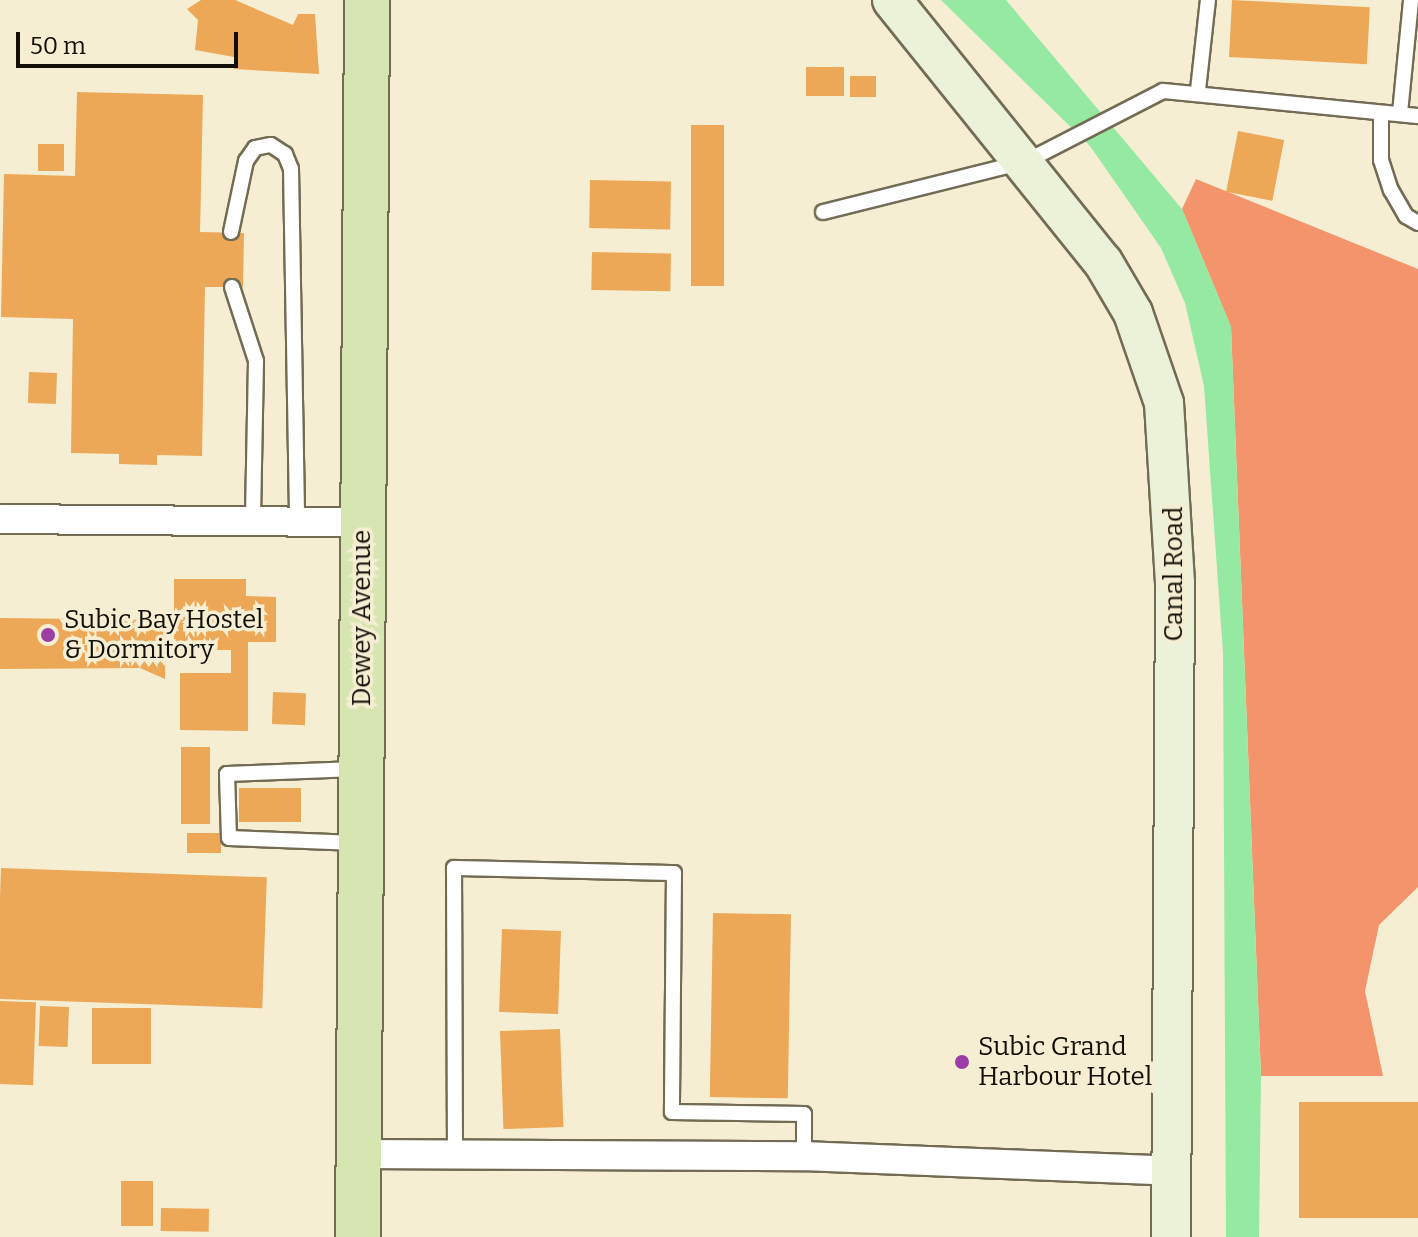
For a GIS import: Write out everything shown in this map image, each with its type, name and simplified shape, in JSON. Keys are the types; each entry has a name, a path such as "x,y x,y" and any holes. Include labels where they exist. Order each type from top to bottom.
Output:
{"main road":[{"name":"Dewey Avenue","path":"358,1237 367,0"},
{"name":"Canal Road","path":"892,0 1044,154 1127,301 1150,356 1171,439 1171,1237"}],"street":[{"path":"0,519 362,522"},
{"path":"358,1154 804,1156 1171,1171"}],"lane":[{"path":"1198,90 1208,0"},
{"path":"1400,113 1411,0"},
{"path":"823,212 1044,154 1163,91 1198,90 1418,116"},
{"path":"1381,113 1381,160 1391,190 1406,216 1418,223"},
{"path":"231,232 246,161 255,148 271,145 285,154 291,169 297,522"},
{"path":"232,287 256,361 253,521"},
{"path":"360,843 229,838 227,774 361,769"},
{"path":"455,1154 454,868 674,873 672,1112 804,1114 804,1156"}],"shaded area":[{"path":"941,0 1006,0 1182,209 1231,327 1261,1076 1259,1237 1226,1237 1223,653 1204,386 1185,303 1161,248 1090,146"},
{"path":"1196,179 1418,269 1418,887 1379,925 1365,991 1383,1076 1261,1076 1231,327 1182,209"}],"building":[{"path":"201,0 235,0 293,25 298,14 315,14 319,74 234,69 234,57 195,50 198,20 187,9"},
{"path":"1232,0 1370,7 1367,64 1229,57"},
{"path":"806,67 844,67 844,96 806,96"},
{"path":"850,76 876,76 876,97 850,97"},
{"path":"77,92 203,95 200,232 244,233 243,287 205,287 202,456 157,455 157,465 119,464 119,454 71,453 73,319 1,317 4,174 75,176"},
{"path":"691,125 724,125 724,286 691,286"},
{"path":"1238,131 1284,140 1272,201 1226,192"},
{"path":"38,144 64,144 64,171 38,171"},
{"path":"590,180 671,181 670,229 589,228"},
{"path":"592,252 671,253 670,291 591,290"},
{"path":"29,372 57,373 56,404 28,403"},
{"path":"174,579 246,579 246,596 276,597 276,642 248,642 248,731 180,730 180,673 231,673 231,650 174,650"},
{"path":"0,618 166,620 165,679 140,668 0,669"},
{"path":"273,692 306,693 305,725 272,724"},
{"path":"181,747 210,747 210,824 181,824"},
{"path":"239,788 301,788 301,822 239,822"},
{"path":"187,833 221,833 221,853 187,853"},
{"path":"1,868 267,877 262,1008 0,999"},
{"path":"713,913 791,914 788,1098 710,1097"},
{"path":"502,929 561,931 558,1014 499,1012"},
{"path":"0,1001 36,1002 33,1085 0,1084"},
{"path":"40,1006 69,1007 68,1047 39,1046"},
{"path":"92,1008 151,1008 151,1064 92,1064"},
{"path":"560,1029 563,1127 503,1129 500,1031"},
{"path":"1299,1102 1418,1102 1418,1218 1299,1218"},
{"path":"121,1181 153,1181 153,1226 121,1226"},
{"path":"161,1208 209,1209 209,1232 161,1231"}],"place":[{"name":"Subic Bay Hostel & Dormitory","path":"48,635"},
{"name":"Subic Grand Harbour Hotel","path":"962,1062"}]}
